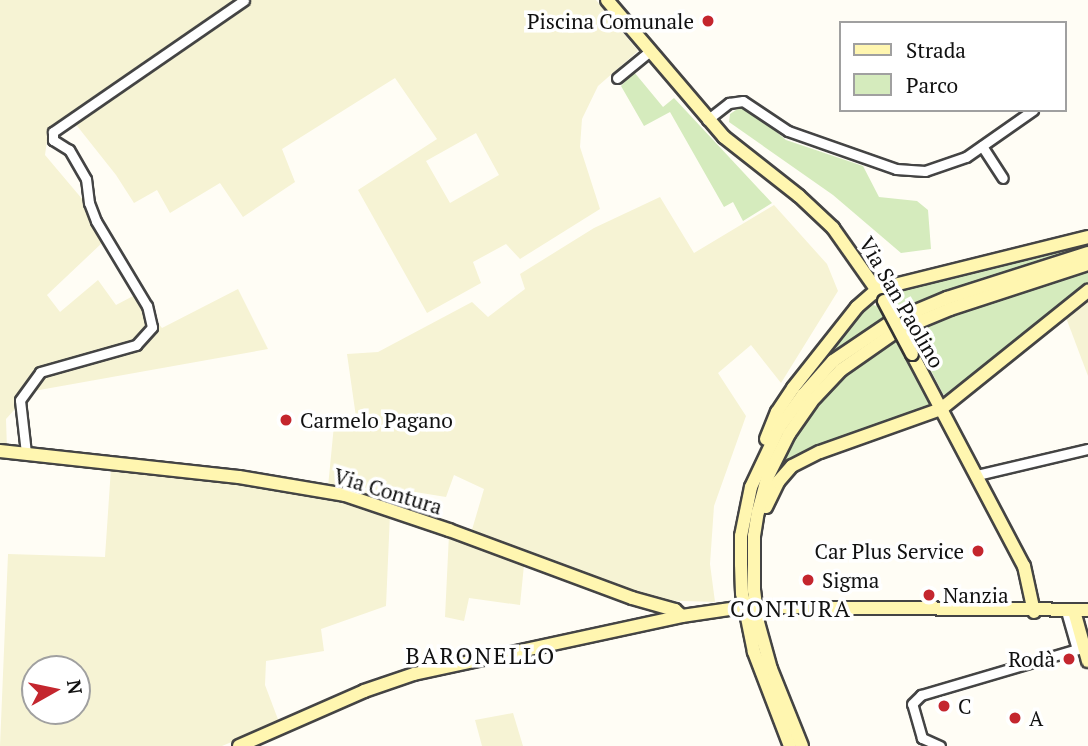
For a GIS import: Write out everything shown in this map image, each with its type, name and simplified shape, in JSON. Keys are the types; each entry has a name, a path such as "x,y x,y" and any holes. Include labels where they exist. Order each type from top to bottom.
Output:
{"street":[{"path":"26,453 20,400 40,372 135,345 152,327 147,306 96,221 89,203 86,179 69,150 53,140 53,132 244,0"},
{"name":"Via San Paolino","path":"607,0 708,120 741,153 816,211 843,239 881,295 1024,566 1034,612"},
{"path":"617,78 650,51"},
{"path":"708,120 729,103 743,101 788,131 873,162 910,171 939,168 982,146 1030,112"},
{"path":"982,146 1003,178"},
{"path":"790,746 761,673 742,593 741,536 756,472 771,424 782,404 857,307 881,295 1088,237"},
{"path":"756,472 779,428 803,395 833,362 868,335 917,309 1088,253"},
{"path":"802,746 771,669 758,622 754,592 754,536 767,478 789,434 811,402 856,357 897,331 922,319 1088,264"},
{"path":"754,536 774,488 792,466 820,452 942,409 1088,291"},
{"path":"976,475 1088,449"},
{"name":"Via Contura","path":"0,452 239,477 345,495 449,530 632,598 675,610 682,616"},
{"path":"764,607 853,606 1034,612 1088,610"},
{"path":"239,746 364,691 414,674 682,616 737,608"},
{"path":"1070,611 1080,648 1088,661"},
{"path":"940,746 922,738 912,704 922,695 1080,648"}],"shaded area":[{"path":"0,0 596,0 638,51 598,86 582,119 580,147 600,209 520,259 506,244 473,262 481,283 427,313 358,190 437,139 395,78 282,149 295,182 243,217 220,183 170,213 157,190 134,203 116,175 70,117 48,134 45,155 83,200 103,242 47,295 60,312 98,280 116,305 135,295 162,328 238,289 268,349 17,394 15,409 6,419 7,449 0,448","holes":["476,133 499,175 450,203 426,161"]},
{"path":"660,197 694,253 774,205 827,264 838,291 781,383 751,345 718,373 746,416 714,506 710,564 715,602 655,600 471,533 484,489 454,475 446,497 403,490 399,508 366,494 328,487 334,425 357,424 347,354 378,352 472,302 488,317 525,289 520,274 594,228"},
{"path":"1088,296 1088,376 1065,315"},
{"path":"111,468 343,499 390,514 386,606 321,629 324,651 266,661 265,685 279,722 222,746 0,746 8,554 105,557"},
{"path":"449,534 524,565 520,605 469,598 464,621 445,617"},
{"path":"513,713 523,746 482,746 475,720"}],"green space":[{"path":"634,72 663,107 674,98 772,203 743,221 733,202 724,207 670,112 644,126 621,86"},
{"path":"739,108 751,111 786,140 863,166 879,197 917,201 928,210 931,249 901,253 833,195 729,122 730,114"},
{"path":"1088,243 1088,246 913,304 889,315 830,356 790,399 857,311 871,302 875,306 892,297 892,291"},
{"path":"1088,272 1088,285 947,396 943,394 921,351 918,349 904,356 931,407 806,451 781,467 799,431 832,389 878,350 925,325"}],"place":[{"name":"Piscina Comunale","path":"708,21"},
{"name":"Carmelo Pagano","path":"286,420"},
{"name":"Car Plus Service","path":"978,551"},
{"name":"Sigma","path":"808,580"},
{"name":"Nanzia","path":"929,595"},
{"name":"Rodà","path":"1069,659"},
{"name":"C","path":"944,706"},
{"name":"A","path":"1015,718"}],"district":[{"name":"CONTURA","path":"791,609"},
{"name":"BARONELLO","path":"481,656"}]}
